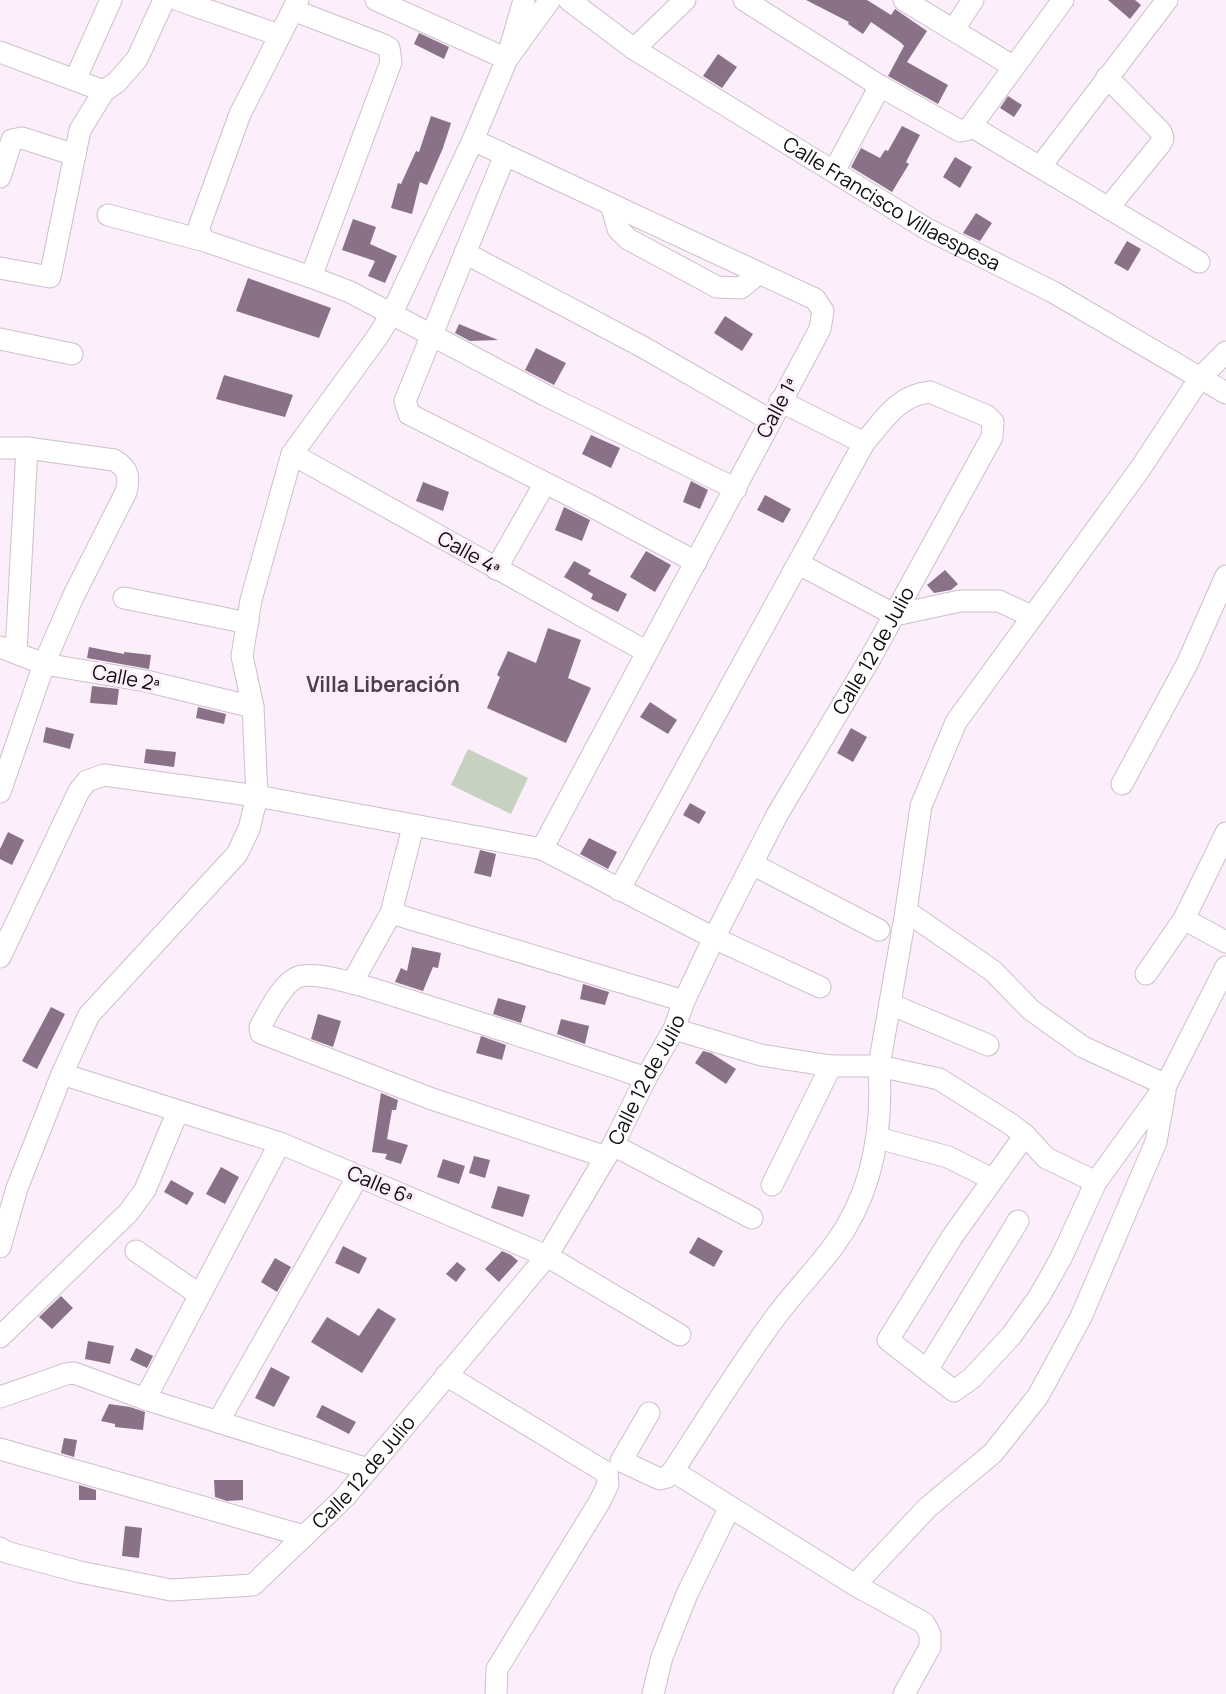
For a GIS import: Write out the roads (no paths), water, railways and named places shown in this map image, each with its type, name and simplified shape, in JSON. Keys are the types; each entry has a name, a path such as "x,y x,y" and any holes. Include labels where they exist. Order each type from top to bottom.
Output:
{"street":[{"path":"75,80 111,0"},
{"path":"0,268 50,277 80,130 104,91 117,82 137,59 164,0"},
{"path":"178,0 279,35"},
{"path":"376,0 507,59"},
{"path":"0,1247 17,1188 89,1015 237,854 249,829 257,796 253,707 242,656 251,600 292,454 378,336 392,313 473,140 507,59 524,0"},
{"path":"507,59 550,0"},
{"name":"Calle Francisco Villaespesa","path":"569,0 593,7 634,49 927,229 1053,292 1226,393"},
{"path":"634,49 685,0"},
{"path":"744,0 880,86 960,131 971,126 1063,0"},
{"path":"904,0 1014,67"},
{"path":"954,29 973,0"},
{"path":"1040,167 1167,0"},
{"path":"205,241 200,234 199,227 240,114 296,5 384,45 392,54 311,277"},
{"path":"0,52 104,91"},
{"path":"1107,77 1161,132 1162,138 1161,143 1109,207"},
{"path":"834,171 880,86"},
{"path":"971,126 1198,261"},
{"path":"0,177 12,140 16,138 75,155"},
{"name":"Calle 1ª","path":"473,140 815,299 823,311 820,329 542,849"},
{"path":"505,155 405,401 409,414 696,562"},
{"path":"611,204 618,229 628,239 717,286 741,288 759,273"},
{"path":"108,215 205,241 350,292 392,313 431,337 554,400 736,489"},
{"path":"465,254 641,346 770,420"},
{"path":"0,339 72,354"},
{"path":"446,1375 614,1467 660,1479 667,1477 673,1471 777,1315 836,1242 856,1205 873,1163 878,1138 879,1066 906,911 921,806 956,722 1031,616 1120,497 1200,378 1226,352"},
{"name":"Calle 12 de Julio","path":"0,1548 6,1552 80,1572 171,1590 253,1585 345,1497 547,1256 610,1151 646,1078 674,1029 684,1001 714,938 777,815 895,615 992,437 993,422 987,416 940,396 930,392 921,393 898,403 864,443"},
{"path":"619,890 864,443 780,401"},
{"path":"0,448 27,448 114,460 123,465 128,472 126,492 44,664 0,792"},
{"path":"8,650 27,448"},
{"name":"Calle 4ª","path":"292,454 647,652"},
{"path":"496,569 545,483"},
{"path":"799,564 895,615 960,601 999,601 1031,616"},
{"path":"1122,784 1186,664 1226,576"},
{"path":"124,598 248,623"},
{"name":"Calle 2ª","path":"8,650 44,664 146,681 253,707"},
{"path":"0,957 79,791 87,781 104,775 257,796 542,849 714,938 820,987"},
{"path":"352,983 391,913 413,826"},
{"path":"1146,974 1184,919 1226,833"},
{"path":"752,864 879,930"},
{"path":"906,911 993,971 1031,1010 1083,1047 1166,1085"},
{"path":"391,913 684,1001"},
{"path":"1184,919 1226,942"},
{"path":"1025,1135 952,1237 888,1340 954,1391 980,1370 1011,1336 1040,1297 1061,1258 1096,1182 1166,1085 1226,967"},
{"path":"646,1078 490,1025 352,983 310,975 297,977 278,996 260,1028 261,1034 432,1099 610,1151 752,1218"},
{"path":"890,1004 988,1045"},
{"path":"674,1029 761,1055 831,1066 879,1066 939,1079 1025,1135 1046,1158 1096,1182"},
{"path":"772,1185 831,1066"},
{"name":"Calle 6ª","path":"63,1074 280,1143 547,1256 680,1335"},
{"path":"855,1585 927,1508 993,1453 1038,1396 1081,1317 1156,1142 1166,1085"},
{"path":"0,1337 128,1213 145,1190 178,1111"},
{"path":"878,1138 948,1157 992,1179"},
{"path":"145,1399 280,1143"},
{"path":"218,1422 358,1176"},
{"path":"927,1370 1018,1221"},
{"path":"136,1251 200,1295"},
{"path":"0,1397 74,1373 145,1399 368,1469"},
{"path":"496,1694 497,1668 600,1501 614,1467 648,1413"},
{"path":"0,1449 304,1536"},
{"path":"673,1471 855,1585 924,1623 930,1634 930,1647 904,1694"},
{"path":"653,1694 662,1657 687,1594 730,1507"}],"district":[{"name":"Villa Liberación","path":"383,685"}]}
